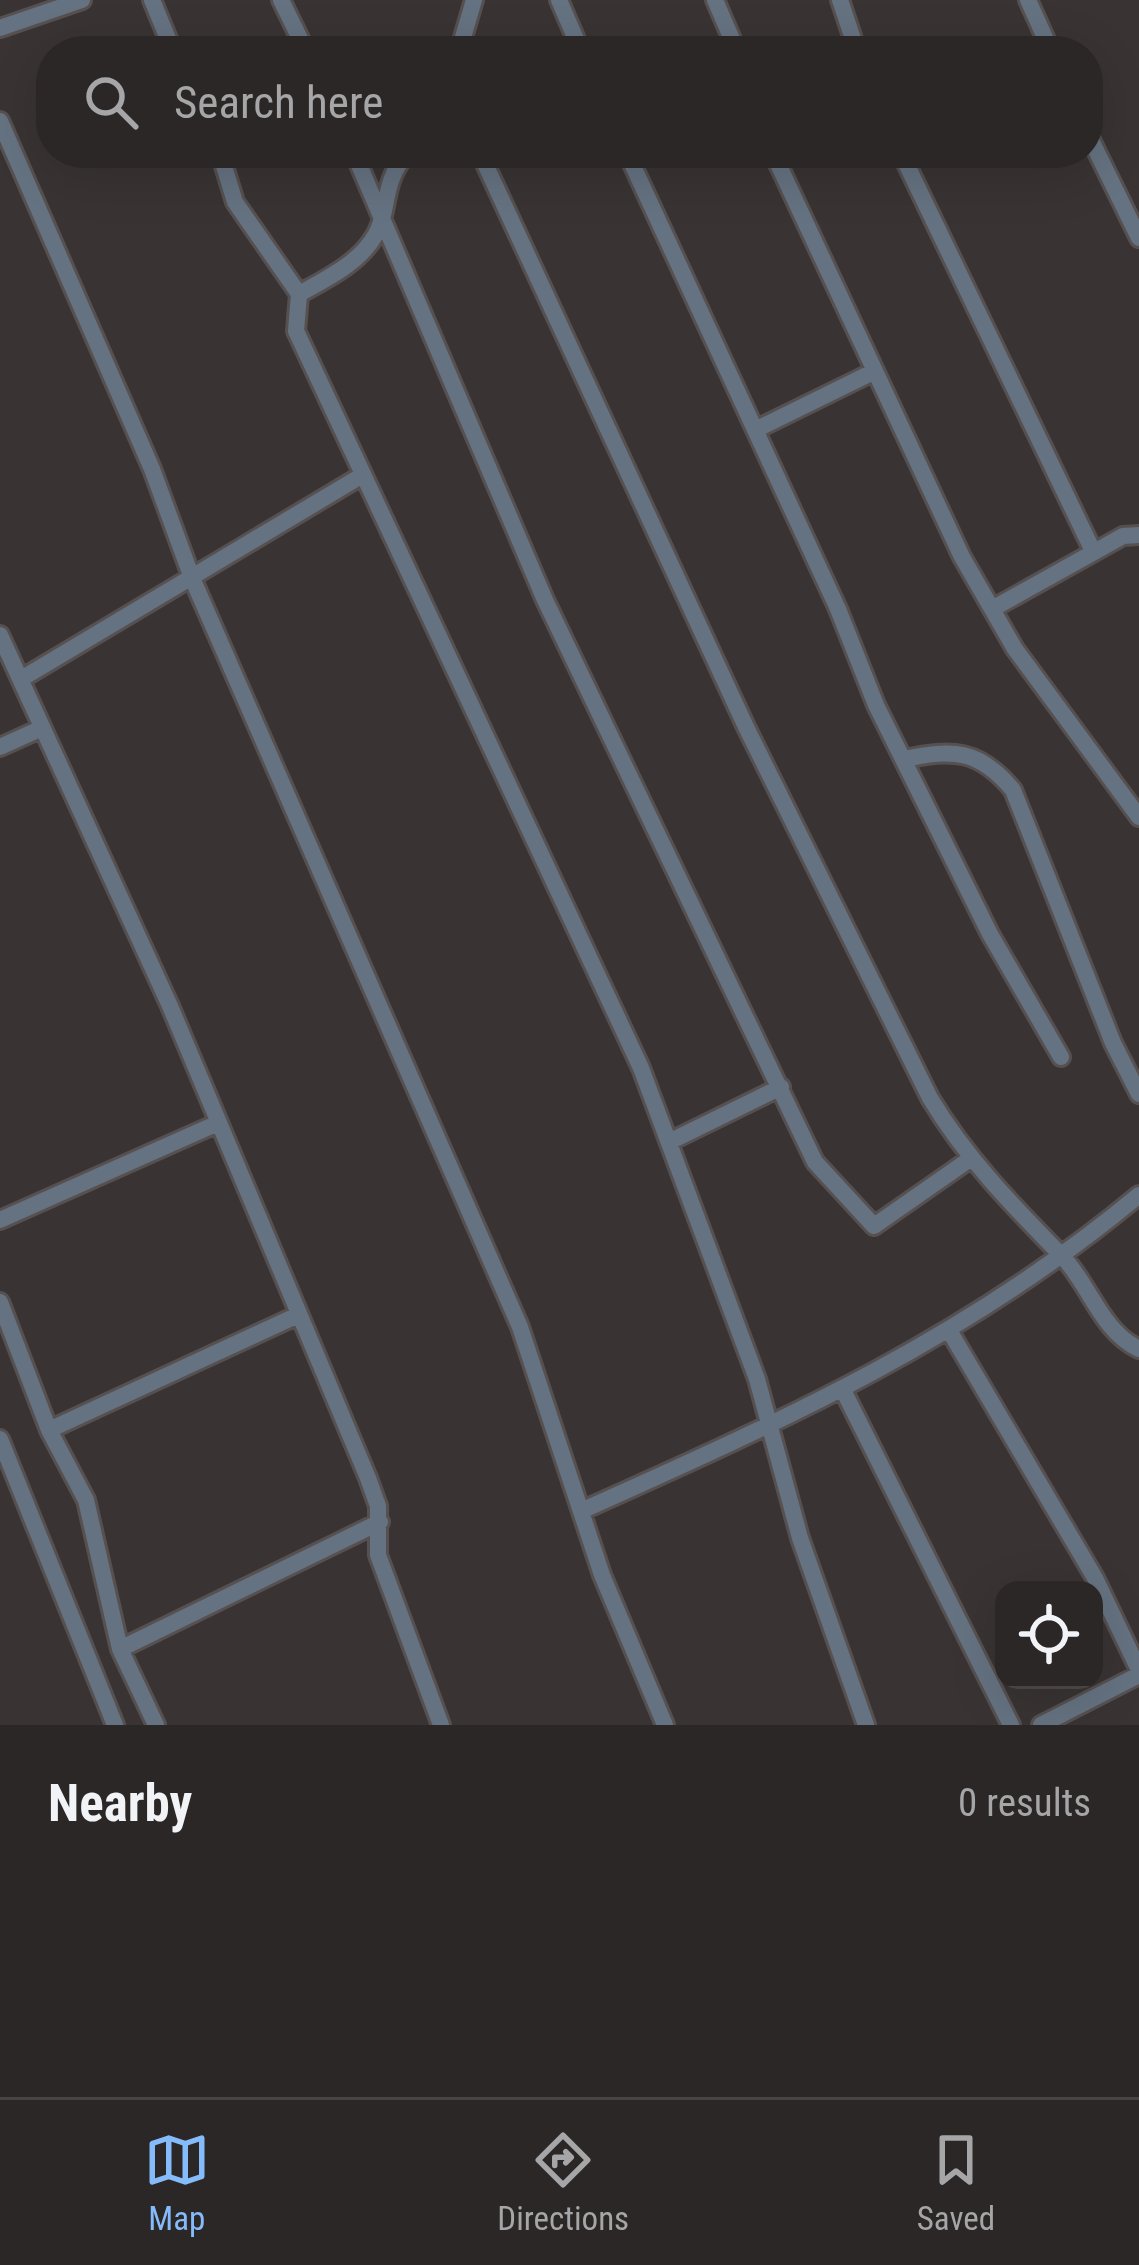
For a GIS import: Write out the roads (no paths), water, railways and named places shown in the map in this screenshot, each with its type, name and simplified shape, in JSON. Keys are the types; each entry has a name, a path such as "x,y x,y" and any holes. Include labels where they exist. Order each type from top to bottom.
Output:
{"street":[{"path":"0,28 82,0"},
{"path":"152,0 167,36"},
{"path":"281,0 299,36"},
{"path":"463,36 474,0"},
{"path":"559,0 575,36"},
{"path":"715,0 730,36"},
{"path":"840,0 852,36"},
{"path":"1028,0 1044,36"},
{"path":"0,121 152,469 192,578 520,1327 581,1511 665,1725"},
{"path":"1103,165 1139,238"},
{"path":"225,168 236,202 299,294 296,331 609,992 671,1142 771,1426 800,1538 866,1725"},
{"path":"361,168 545,600 815,1162 869,1226 878,1226 970,1159"},
{"path":"299,294 363,250 378,231 380,208 400,168"},
{"path":"487,168 801,841 930,1098 970,1159 1063,1257 1119,1337 1139,1349"},
{"path":"634,168 904,759 991,934 1060,1058"},
{"path":"780,168 873,372 992,609 1139,818"},
{"path":"908,168 1093,551"},
{"path":"755,430 873,372"},
{"path":"20,679 361,476"},
{"path":"992,609 1093,551 1123,536 1139,535"},
{"path":"0,634 218,1123 368,1478 380,1522 378,1555 441,1725"},
{"path":"0,747 42,728"},
{"path":"904,759 961,750 990,764 1013,790 1113,1043 1139,1094"},
{"path":"671,1142 781,1087"},
{"path":"0,1220 218,1123"},
{"path":"581,1511 771,1426 950,1332 1063,1257 1139,1196"},
{"path":"0,1302 49,1430 86,1500 120,1648 156,1725"},
{"path":"49,1430 298,1315"},
{"path":"950,1332 1095,1578 1139,1673 1041,1725"},
{"path":"843,1390 1011,1725"},
{"path":"0,1439 116,1725"},
{"path":"120,1648 380,1522"}]}
